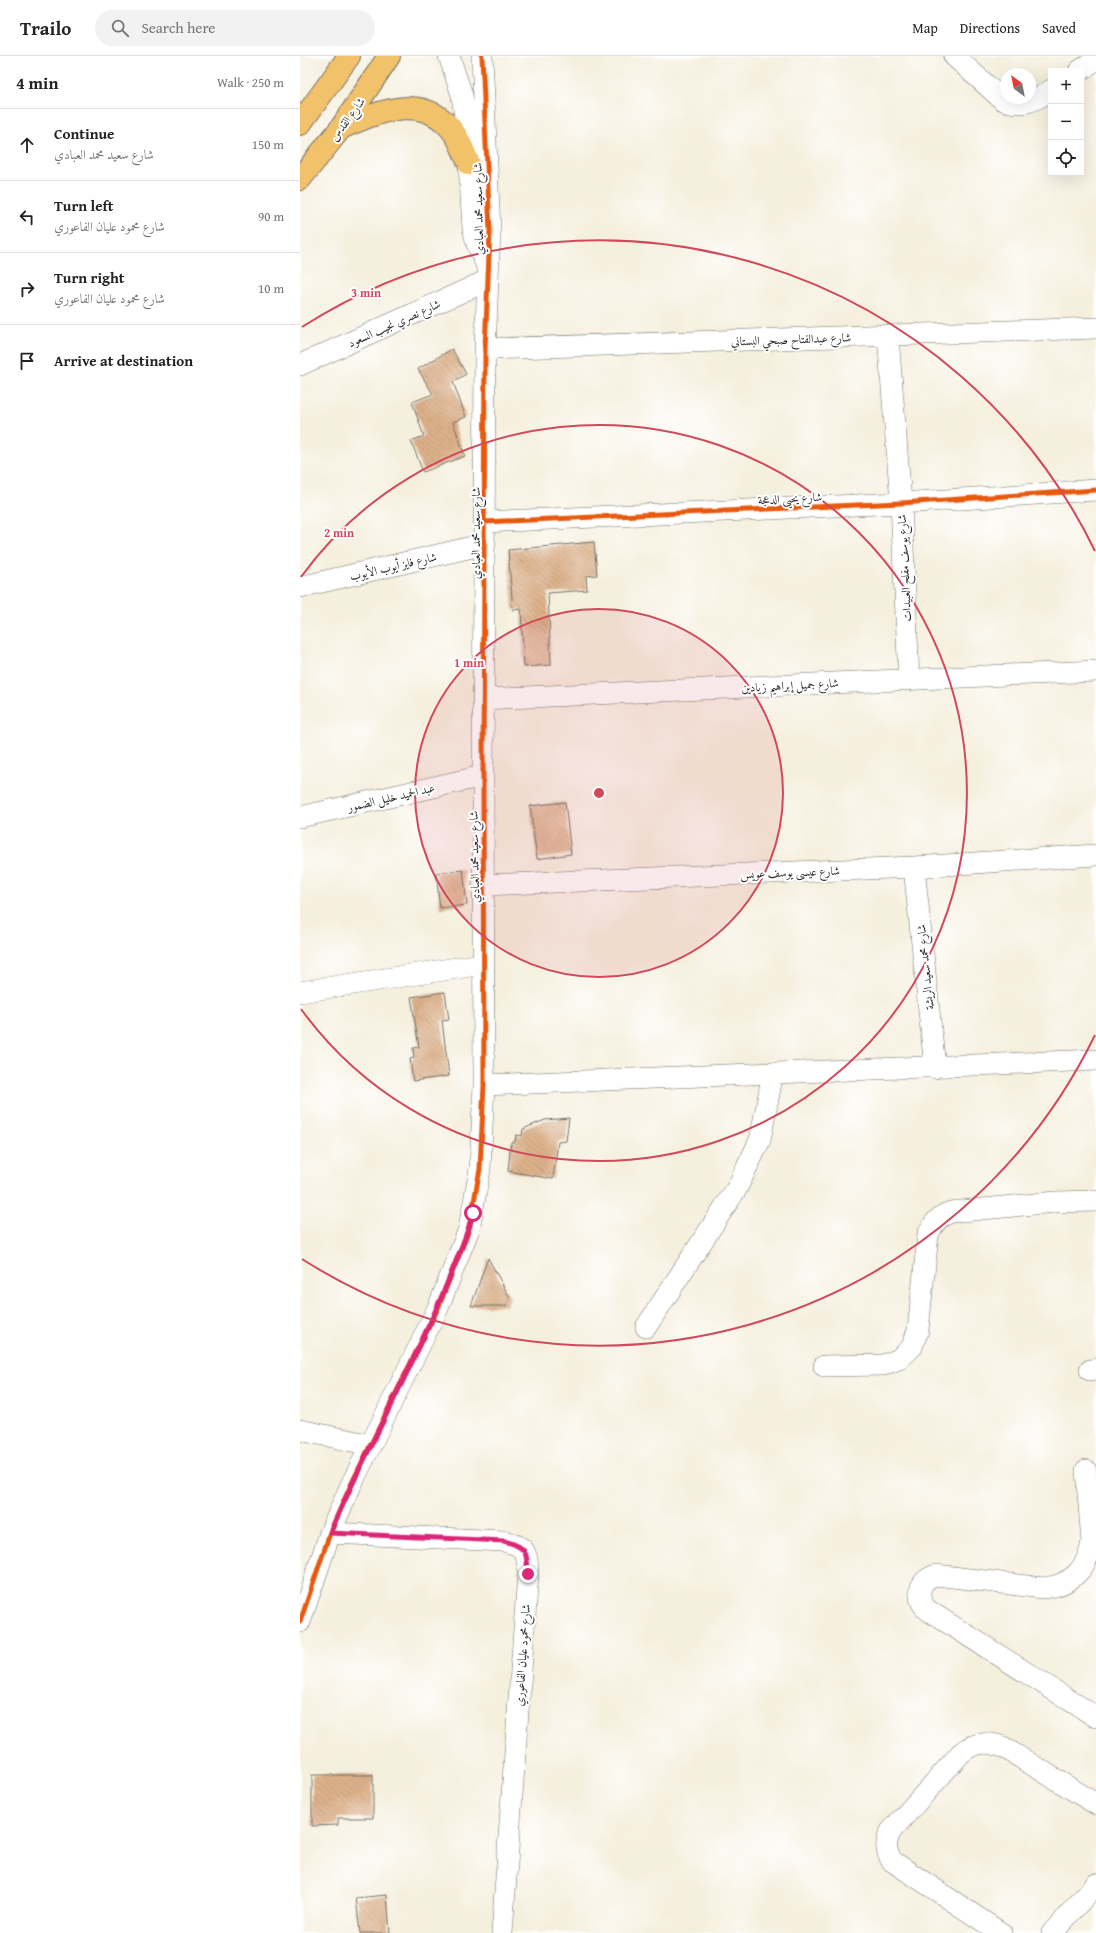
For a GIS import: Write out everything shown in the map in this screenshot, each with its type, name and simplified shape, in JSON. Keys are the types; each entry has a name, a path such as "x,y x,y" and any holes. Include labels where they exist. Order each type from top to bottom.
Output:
{"highway":[{"path":"300,124 340,66 349,56"},
{"name":"شارع القدس","path":"300,179 341,128 389,56"},
{"path":"341,128 391,109 413,108 424,110 442,120 450,127 469,164"}],"street":[{"name":"شارع سعيد محمد العبادي","path":"449,56 462,95 469,164 473,228 488,275"},
{"name":"شارع سعيد محمد العبادي","path":"300,1622 330,1533 351,1485 438,1308 469,1229 480,1169 484,1085 483,776 485,349 490,231 482,56"},
{"path":"954,56 1003,100 1010,102 1029,102 1048,92"},
{"path":"1084,68 1096,60"},
{"name":"شارع نصري نجيب السعود","path":"300,365 488,275"},
{"name":"شارع عبدالفتاح صبحي البستاني","path":"485,349 1096,328"},
{"name":"شارع يوسف مفلح العبيدات","path":"888,336 901,504 909,680"},
{"name":"شارع يحيى الدعجة","path":"484,522 901,504 1096,490"},
{"name":"شارع فايز أيوب الأيوب","path":"300,587 485,544"},
{"name":"شارع جميل إبراهيم زيادين","path":"484,699 1096,671"},
{"name":"عبد الحميد خليل الضمور","path":"300,817 483,776"},
{"name":"شارع عيسى يوسف عويس","path":"484,885 914,867 1096,855"},
{"name":"شارع محمد سعيد الريشة","path":"914,867 935,1068"},
{"path":"300,992 483,964"},
{"path":"484,1085 935,1068 1096,1060"},
{"path":"646,1327 737,1188 760,1140 773,1073"},
{"path":"824,1366 883,1365 899,1359 912,1347 918,1330 928,1235 934,1223 945,1214 951,1212 1008,1206 1096,1202"},
{"path":"300,1430 371,1445"},
{"path":"1086,1470 1092,1541 1091,1550 1084,1566 1072,1579 1058,1586 1043,1588 936,1575 925,1580 921,1586 919,1597 924,1608 1096,1717"},
{"name":"شارع محمود عليان الفاعوري","path":"330,1533 504,1541 521,1547 526,1554 528,1574 502,1933"},
{"path":"1001,1933 892,1861 887,1851 886,1844 891,1831 961,1753 974,1745 981,1743 988,1743 1003,1747 1096,1804"},
{"path":"1052,1933 1096,1884"}],"building":[{"path":"452,349 466,374 453,382 466,417 453,422 465,456 423,472 411,441 424,436 412,402 433,394 418,369"},
{"path":"594,542 597,575 586,576 587,590 548,593 551,665 524,667 521,609 513,610 508,550"},
{"path":"565,802 571,854 537,859 530,806"},
{"path":"463,870 467,905 440,908 436,873"},
{"path":"445,992 449,1020 442,1021 449,1076 413,1081 410,1059 414,1058 413,1048 419,1047 411,997"},
{"path":"569,1118 566,1141 558,1142 553,1179 508,1171 511,1142 515,1142 516,1135 522,1136 523,1129 545,1120"},
{"path":"488,1258 510,1298 506,1306 471,1306"},
{"path":"312,1775 373,1775 373,1818 338,1818 338,1825 312,1826"},
{"path":"387,1895 390,1933 360,1933 356,1898"}],"cycle path":[{"path":"300,1622 330,1533 351,1485 438,1308 469,1229 480,1169 484,1085 483,776 485,349 490,231 482,56"},
{"path":"484,522 901,503 1096,490"}],"route":[{"path":"473,1213 469,1229 438,1308 351,1485 330,1533 504,1541 517,1544 524,1550 527,1558 528,1574"}]}
